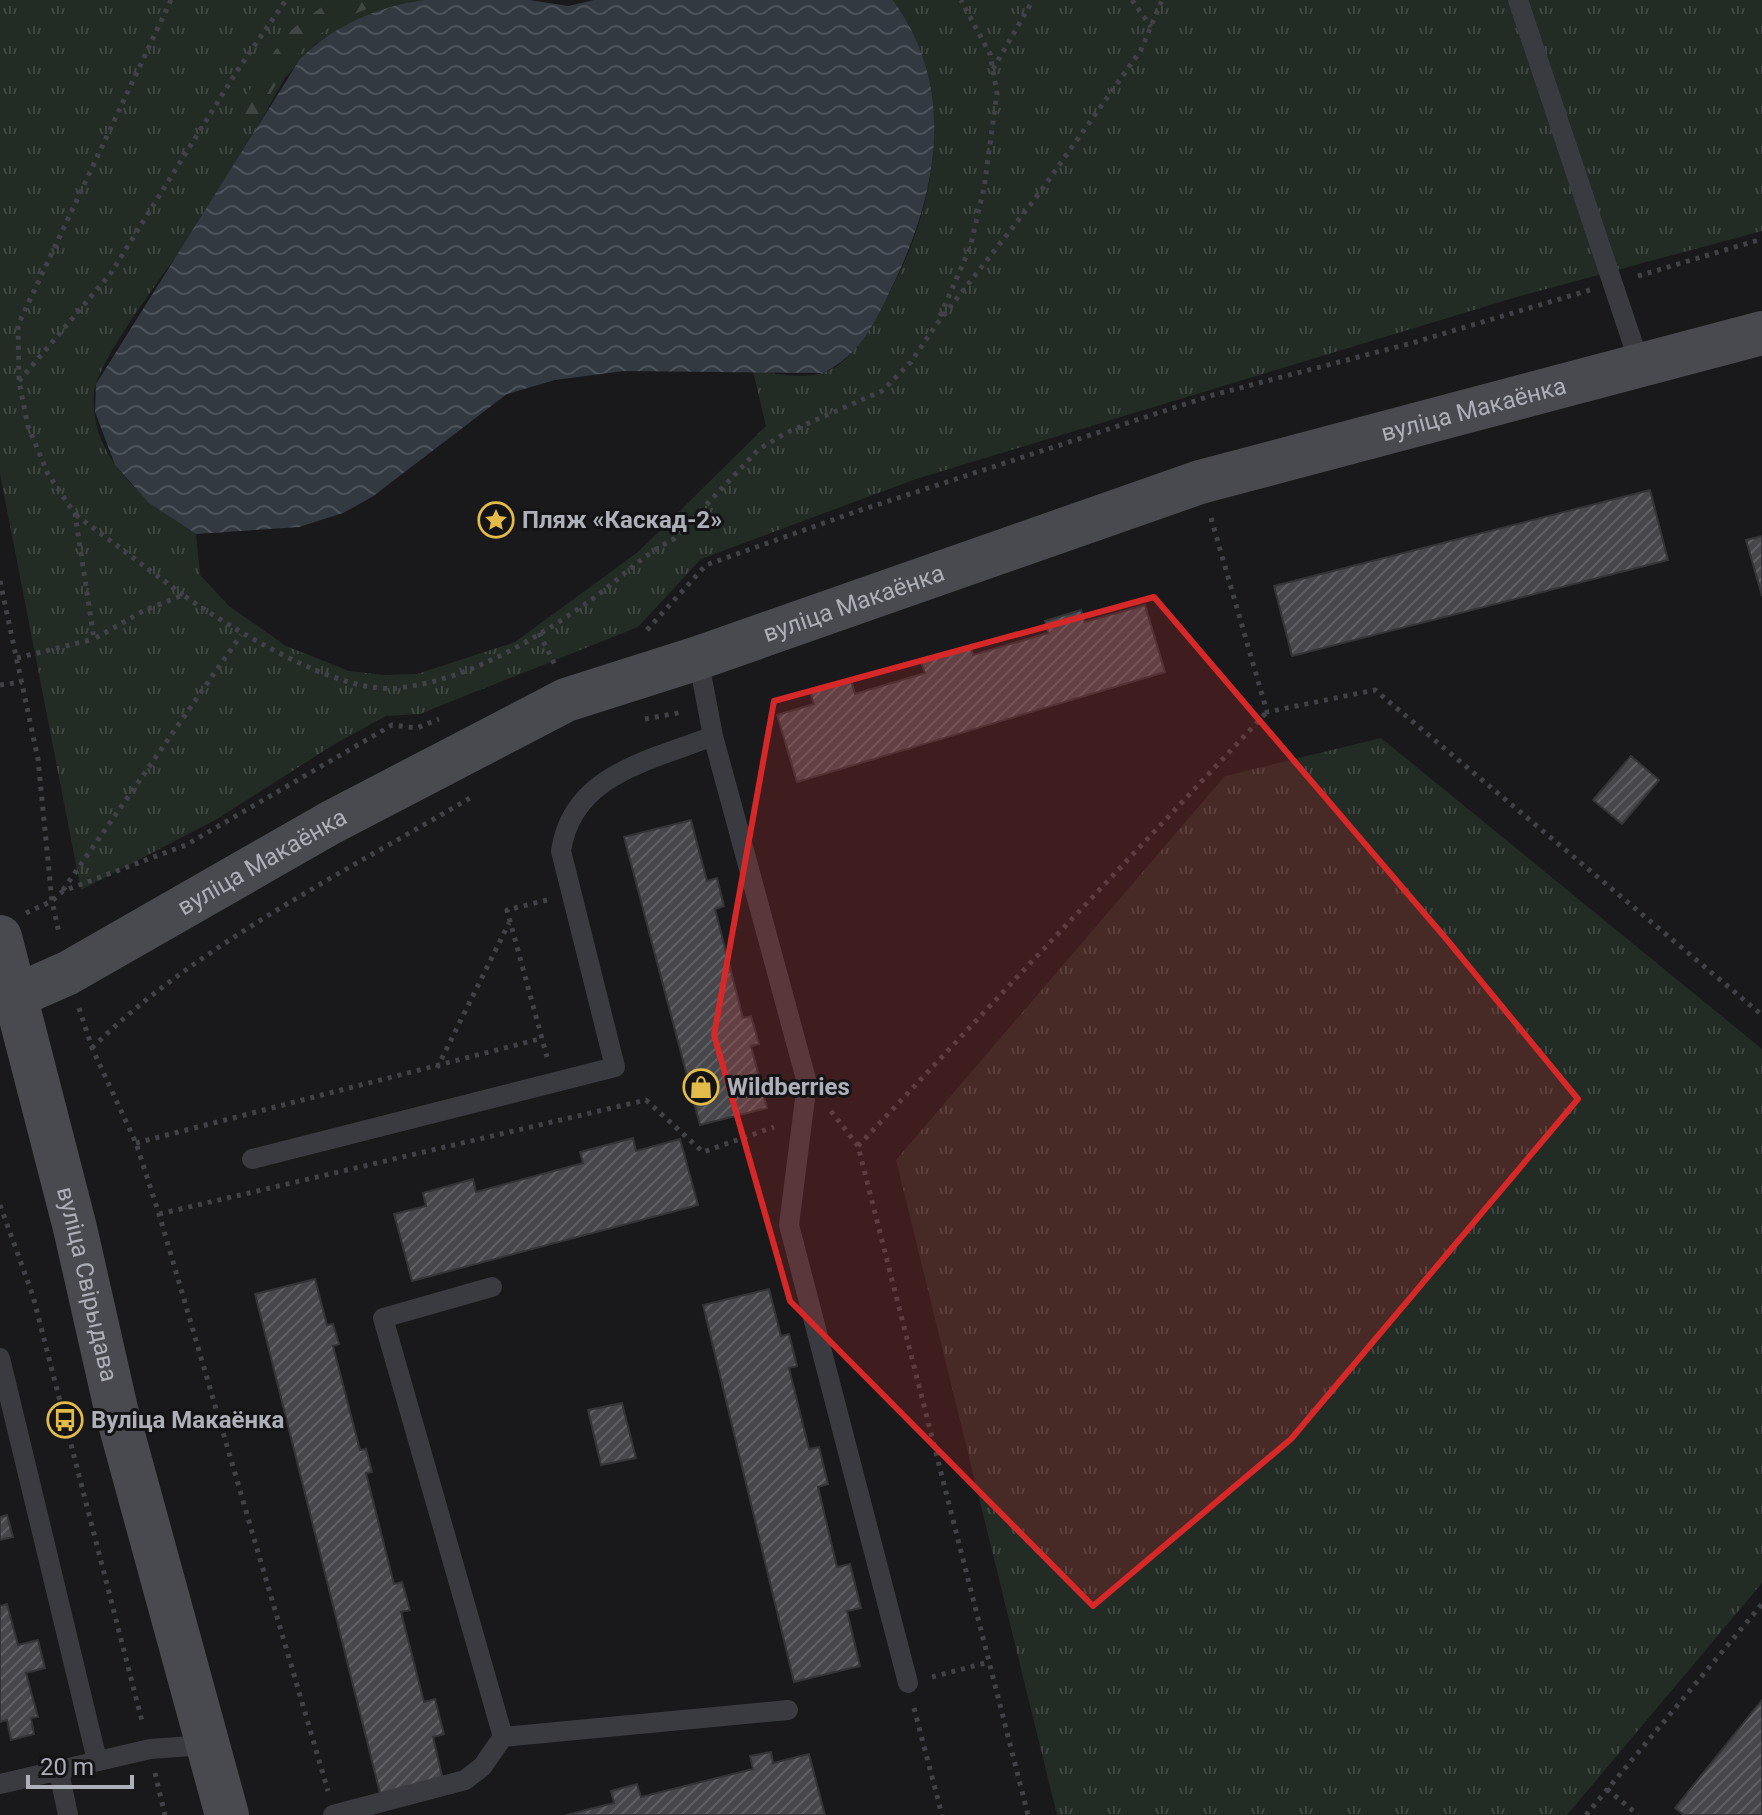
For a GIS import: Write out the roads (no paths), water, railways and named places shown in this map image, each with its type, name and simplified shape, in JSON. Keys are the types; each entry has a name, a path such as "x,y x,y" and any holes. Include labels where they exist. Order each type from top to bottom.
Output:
{"street":[{"name":"вуліца Макаёнка","path":"9,1001 68,973 330,823 566,700 698,658 1200,482 1762,333"},
{"name":"вуліца Свірыдава","path":"6,928 9,1001 227,1815"}],"lane":[{"path":"1518,0 1640,365"},
{"path":"698,658 713,736 807,1083 789,1225 908,1683"},
{"path":"252,1159 615,1067 561,851 564,829 575,808 601,781 713,736"},
{"path":"492,1287 383,1318 503,1737"},
{"path":"0,1358 97,1760"},
{"path":"334,1815 465,1780 482,1767 503,1737 788,1710"},
{"path":"0,1784 150,1749 207,1745"},
{"path":"59,1772 68,1815"}],"water":[{"path":"423,0 530,0 568,6 594,0 893,0 914,35 927,72 934,109 934,147 928,184 905,259 863,340 846,358 823,373 624,371 555,380 507,394 372,497 343,513 299,527 196,534 149,503 115,465 95,412 96,384 300,59 327,37 357,20"}],"place":[{"name":"Пляж «Каскад-2»","path":"496,520"},
{"name":"Wildberries","path":"701,1087"},
{"name":"Вуліца Макаёнка","path":"65,1420"}]}
